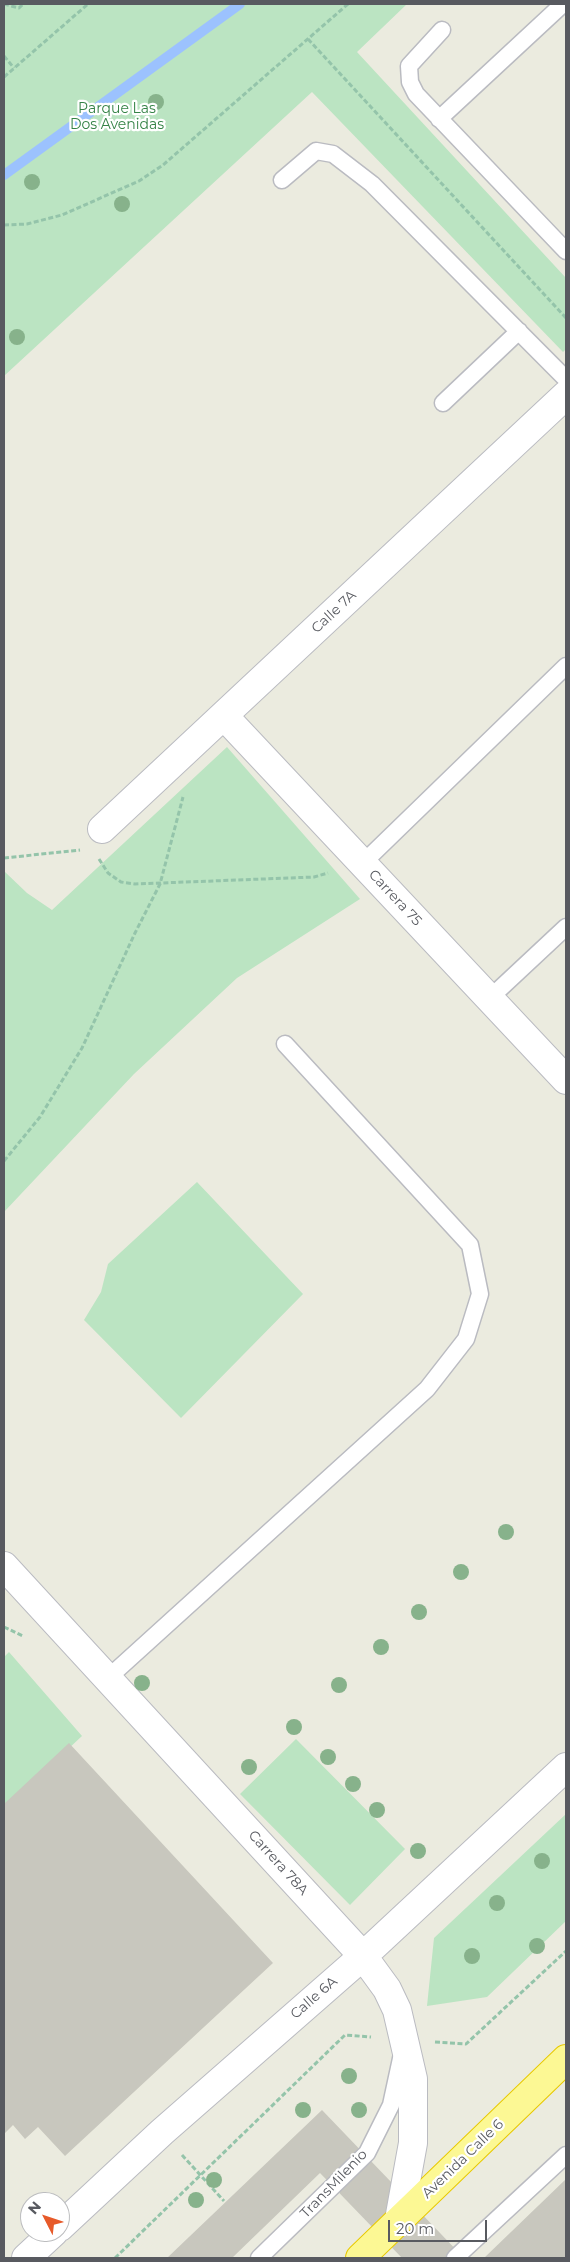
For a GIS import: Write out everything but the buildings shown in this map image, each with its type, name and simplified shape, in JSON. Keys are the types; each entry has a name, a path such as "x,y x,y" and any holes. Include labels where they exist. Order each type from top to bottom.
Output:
{"highway":[{"name":"Avenida Calle 6","path":"360,2258 566,2059"}],"street":[{"name":"Calle 7A","path":"99,839 224,716 566,395"},
{"name":"Carrera 75","path":"224,716 566,1080"},
{"name":"Carrera 78A","path":"4,1566 363,1956 387,1989 397,2010 414,2079 414,2116 409,2171 399,2220"},
{"name":"Calle 6A","path":"70,2218 162,2132 363,1956 566,1767"},
{"path":"26,2258 43,2242"}],"lane":[{"path":"439,118 563,4"},
{"path":"442,30 409,66 410,82 416,94 566,251"},
{"path":"282,180 316,151 333,154 372,184 566,379"},
{"path":"443,403 519,331"},
{"path":"362,863 566,666"},
{"path":"490,998 566,927"},
{"path":"108,1678 426,1389 466,1339 480,1294 470,1245 285,1044"},
{"name":"TransMilenio","path":"260,2258 367,2152 391,2104 405,2040"},
{"path":"455,2258 566,2155"}],"path":[{"path":"4,4 19,8 23,4"},
{"path":"4,77 88,4"},
{"path":"4,225 27,224 62,215 139,180 163,165 348,4"},
{"path":"308,39 566,318"},
{"path":"4,56 14,68"},
{"path":"4,1161 40,1117 82,1048 135,933 160,884 184,790"},
{"path":"4,858 99,839 100,861 108,873 121,882 160,884 314,877 362,863"},
{"path":"115,2258 344,2035 466,2044 566,1951"},
{"path":"162,2132 224,2201"}],"green space":[{"name":"Parque Las Dos Avenidas","path":"4,4 407,4 357,52 566,278 566,349 563,352 312,92 4,376"},
{"path":"227,747 360,899 237,978 134,1074 4,1212 4,871 27,893 52,910"},
{"path":"197,1182 303,1294 181,1418 84,1320 101,1292 108,1264"},
{"path":"9,1652 82,1736 4,1809 4,1657"},
{"path":"296,1739 405,1849 350,1905 240,1794"},
{"path":"566,1814 566,1921 487,1997 427,2006 434,1938"}],"waterway":[{"path":"4,175 240,4"}]}
